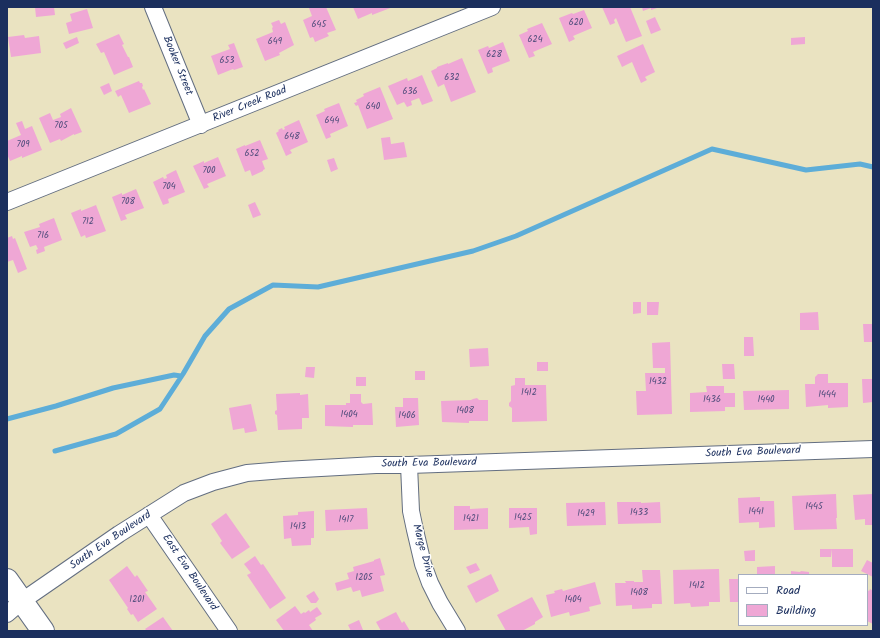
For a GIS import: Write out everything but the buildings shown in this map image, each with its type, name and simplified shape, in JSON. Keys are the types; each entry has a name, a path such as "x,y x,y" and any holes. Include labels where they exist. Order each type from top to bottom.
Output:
{"main road":[{"path":"7,580 14,608 42,631"}],"street":[{"name":"Booker Street","path":"153,7 201,125"},
{"name":"River Creek Road","path":"7,202 492,7"},
{"name":"South Eva Boulevard","path":"14,608 149,515 184,493 212,482 247,473 376,465 873,449"},
{"name":"Marge Drive","path":"409,465 411,511 414,530 423,564 440,603 457,631"},
{"name":"East Eva Boulevard","path":"149,515 229,631"}],"waterway":[{"path":"55,451 116,434 160,409 183,374 205,336 229,309 273,285 318,287 473,251 516,236 712,149 806,170 860,164 873,167"},
{"path":"7,419 56,406 113,388 174,375 181,376"}]}
